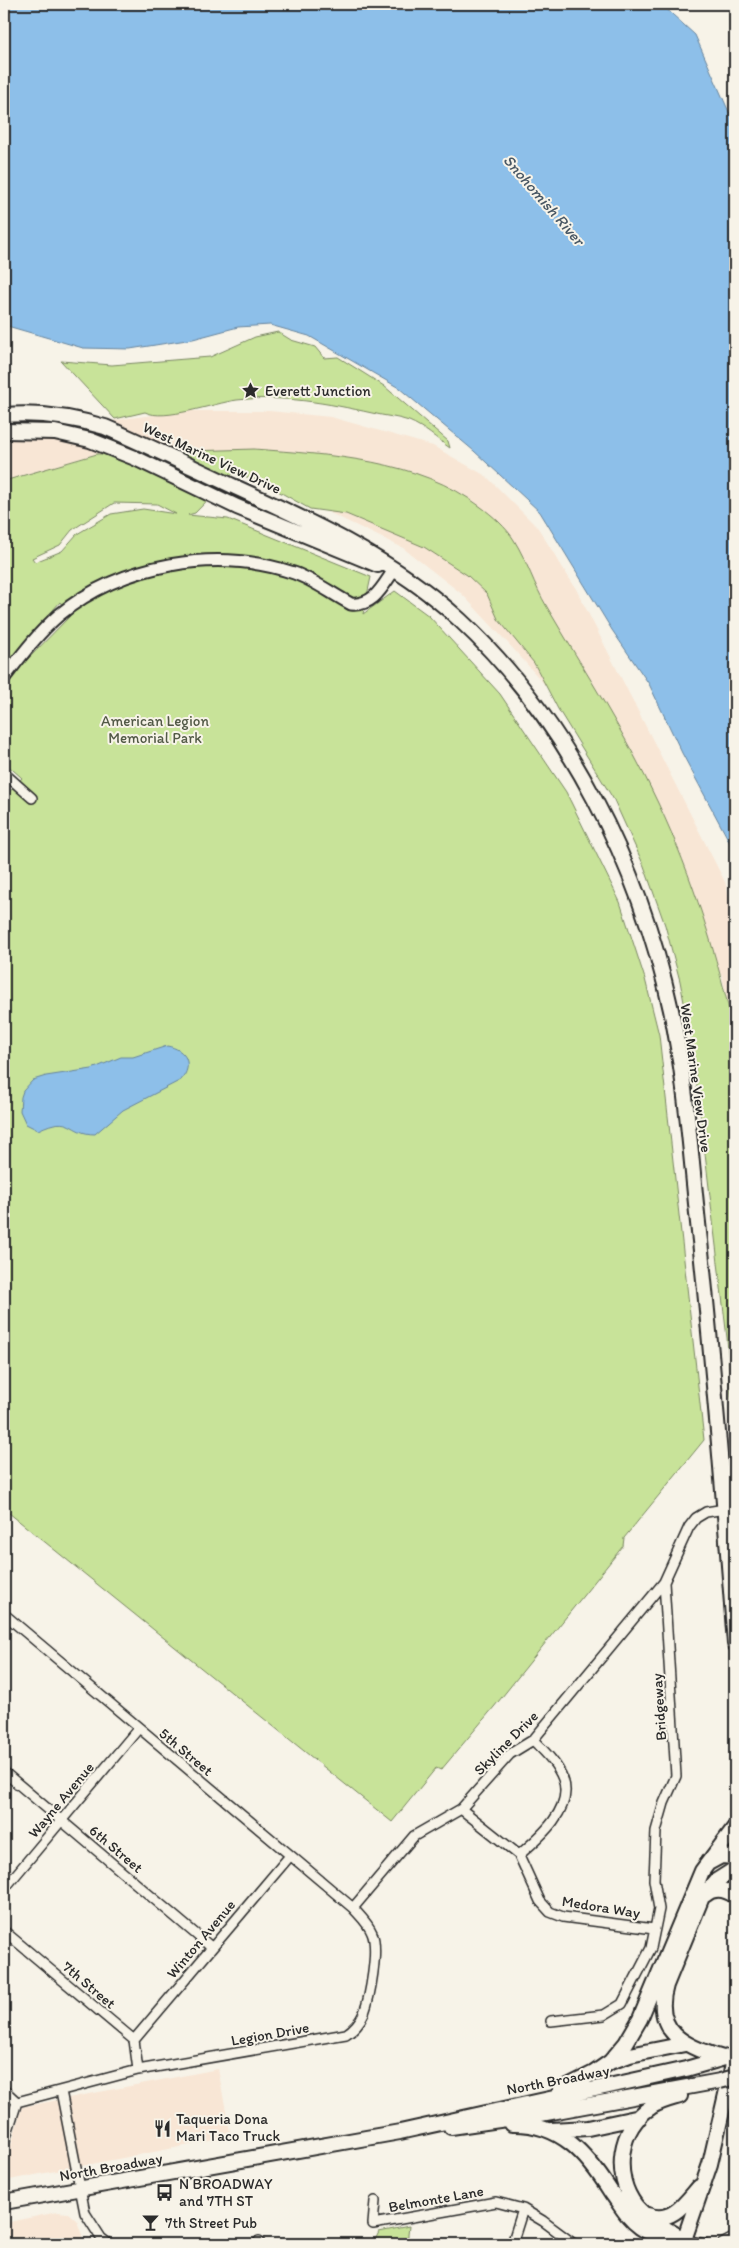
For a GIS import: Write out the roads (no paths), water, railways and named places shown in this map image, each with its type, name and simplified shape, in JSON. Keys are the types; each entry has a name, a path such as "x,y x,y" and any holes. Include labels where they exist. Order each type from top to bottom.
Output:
{"main road":[{"name":"West Marine View Drive","path":"4,415 35,413 57,415 105,427 355,544 394,570 459,620 508,673 546,720 578,769 610,828 633,883 657,952 681,1067 704,1282 725,1508 735,1644"},
{"name":"West Marine View Drive","path":"4,430 28,429 55,432 90,440 135,458 237,507 360,560 394,570"},
{"path":"4,678 30,645 60,615 102,588 147,571 185,563 210,561 234,560 262,563 296,574 351,604 360,605 368,602 375,596 394,570"},
{"path":"610,2062 626,2043 638,2023 702,1871 735,1827"},
{"path":"702,1871 716,1858 735,1857"},
{"path":"685,2044 676,2036 668,2024 664,2013 663,1998 666,1985 702,1898 716,1881 735,1869"},
{"path":"702,1898 709,1892 719,1890 728,1891 735,1896"},
{"path":"534,2101 573,2085 610,2062 630,2055 685,2044 731,2056 705,2179 683,2242"},
{"name":"North Broadway","path":"4,2202 400,2132 534,2101 626,2083 731,2056"},
{"path":"683,2242 643,2213 627,2192 621,2162 627,2136 640,2116 650,2108 665,2100 735,2077"},
{"name":"North Broadway","path":"400,2132 471,2126 720,2081"},
{"path":"471,2126 516,2124 548,2130 588,2128 640,2116"},
{"path":"548,2130 568,2140 590,2160 625,2213 640,2228 662,2238 683,2242"},
{"path":"643,2213 660,2218 674,2214 705,2179"}],"street":[{"path":"4,773 32,798"},
{"name":"Bridgeway","path":"550,2021 604,2015 622,2004 651,1948 658,1910 654,1880 656,1831 664,1803 676,1776 664,1582 689,1527 696,1518 706,1512 725,1508"},
{"name":"Skyline Drive","path":"353,1908 414,1836 461,1809 510,1754 533,1740 664,1582"},
{"name":"5th Street","path":"4,1614 138,1729 353,1908"},
{"name":"Wayne Avenue","path":"4,1889 138,1729"},
{"path":"519,1855 536,1840 559,1812 564,1798 565,1787 560,1774 551,1758 533,1740"},
{"name":"6th Street","path":"4,1772 211,1947"},
{"name":"Medora Way","path":"461,1809 519,1855 540,1901 550,1912 563,1917 654,1929"},
{"name":"Winton Avenue","path":"134,2040 289,1856"},
{"name":"Legion Drive","path":"17,2102 138,2070 346,2034 353,2029 364,2012 376,1954 372,1933 353,1908"},
{"name":"7th Street","path":"4,1931 134,2040"},
{"path":"134,2040 138,2070"},
{"path":"4,2090 17,2102 4,2143"},
{"path":"61,2091 86,2213 102,2238 109,2244"},
{"name":"Belmonte Lane","path":"375,2201 373,2224 483,2203 509,2204 523,2209 574,2244"},
{"path":"512,2244 523,2209"},
{"path":"722,2244 735,2237"},
{"path":"683,2242 705,2244"}],"water":[{"name":"Snohomish River","path":"4,4 661,4 695,35 729,112 735,118 735,852 682,753 649,684 612,630 540,512 474,451 399,388 309,336 270,325 238,327 193,339 130,349 83,348 4,325"},
{"path":"167,1046 179,1050 186,1058 187,1069 181,1080 123,1110 95,1134 86,1133 58,1123 38,1130 26,1124 20,1111 21,1097 23,1091 33,1080 46,1076 92,1069 121,1057 133,1057"}],"place":[{"name":"Everett Junction","path":"251,391"},
{"name":"Taqueria Dona Mari Taco Truck","path":"162,2128"},
{"name":"N BROADWAY and 7TH ST","path":"165,2193"},
{"name":"7th Street Pub","path":"151,2223"}],"park label":[{"name":"American Legion Memorial Park","path":"155,730"}]}
